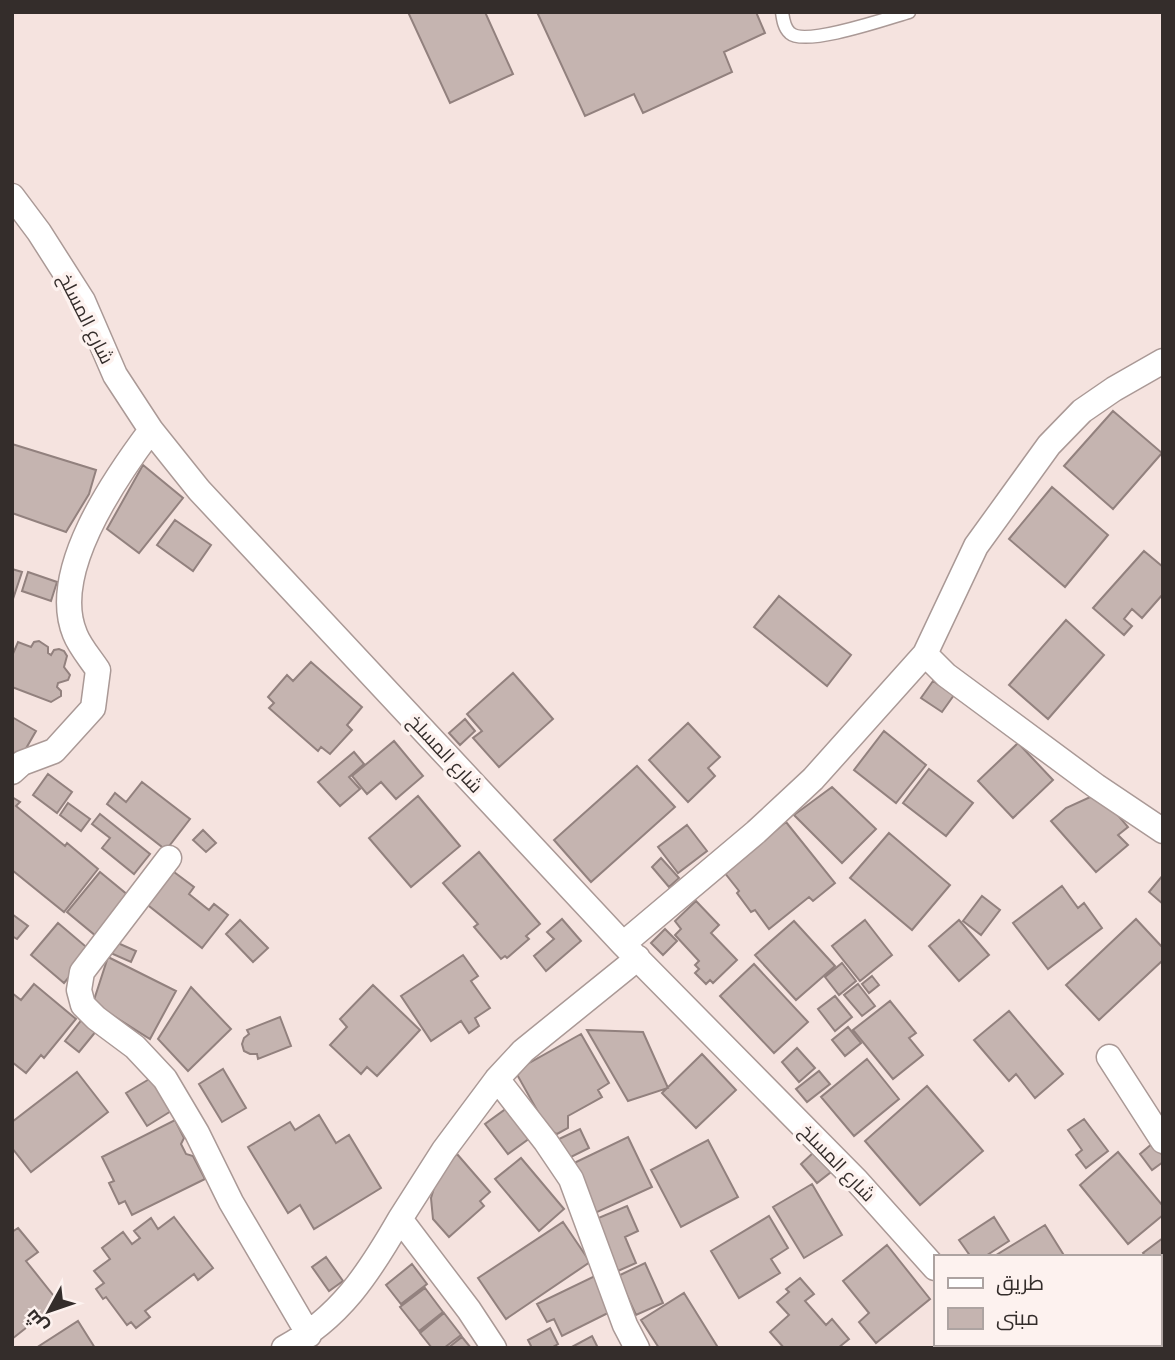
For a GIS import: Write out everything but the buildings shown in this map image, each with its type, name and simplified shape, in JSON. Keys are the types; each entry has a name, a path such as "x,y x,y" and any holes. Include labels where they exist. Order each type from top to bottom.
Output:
{"street":[{"name":"شارع المسلخ","path":"15,203 39,232 83,301 115,375 151,430 199,490 630,951 857,1181 934,1267"},
{"path":"284,1348 309,1335 336,1311 374,1265 444,1150 497,1079 523,1051 813,779 925,654 976,546 1049,446 1082,411 1163,361"},
{"path":"12,772 22,763 54,751 93,708 98,670 75,634 69,600 72,578 81,544 114,480 151,430"},
{"path":"925,654 957,683 1096,786 1163,831"},
{"path":"169,858 82,972 79,990 83,1005 135,1047 165,1079 197,1133 237,1214 309,1335"},
{"path":"1110,1057 1163,1141"},
{"path":"497,1079 571,1179 625,1325 637,1348"},
{"path":"400,1219 469,1310 494,1348"}],"lane":[{"path":"782,12 784,24 790,33 801,38 818,37 909,12"}]}
